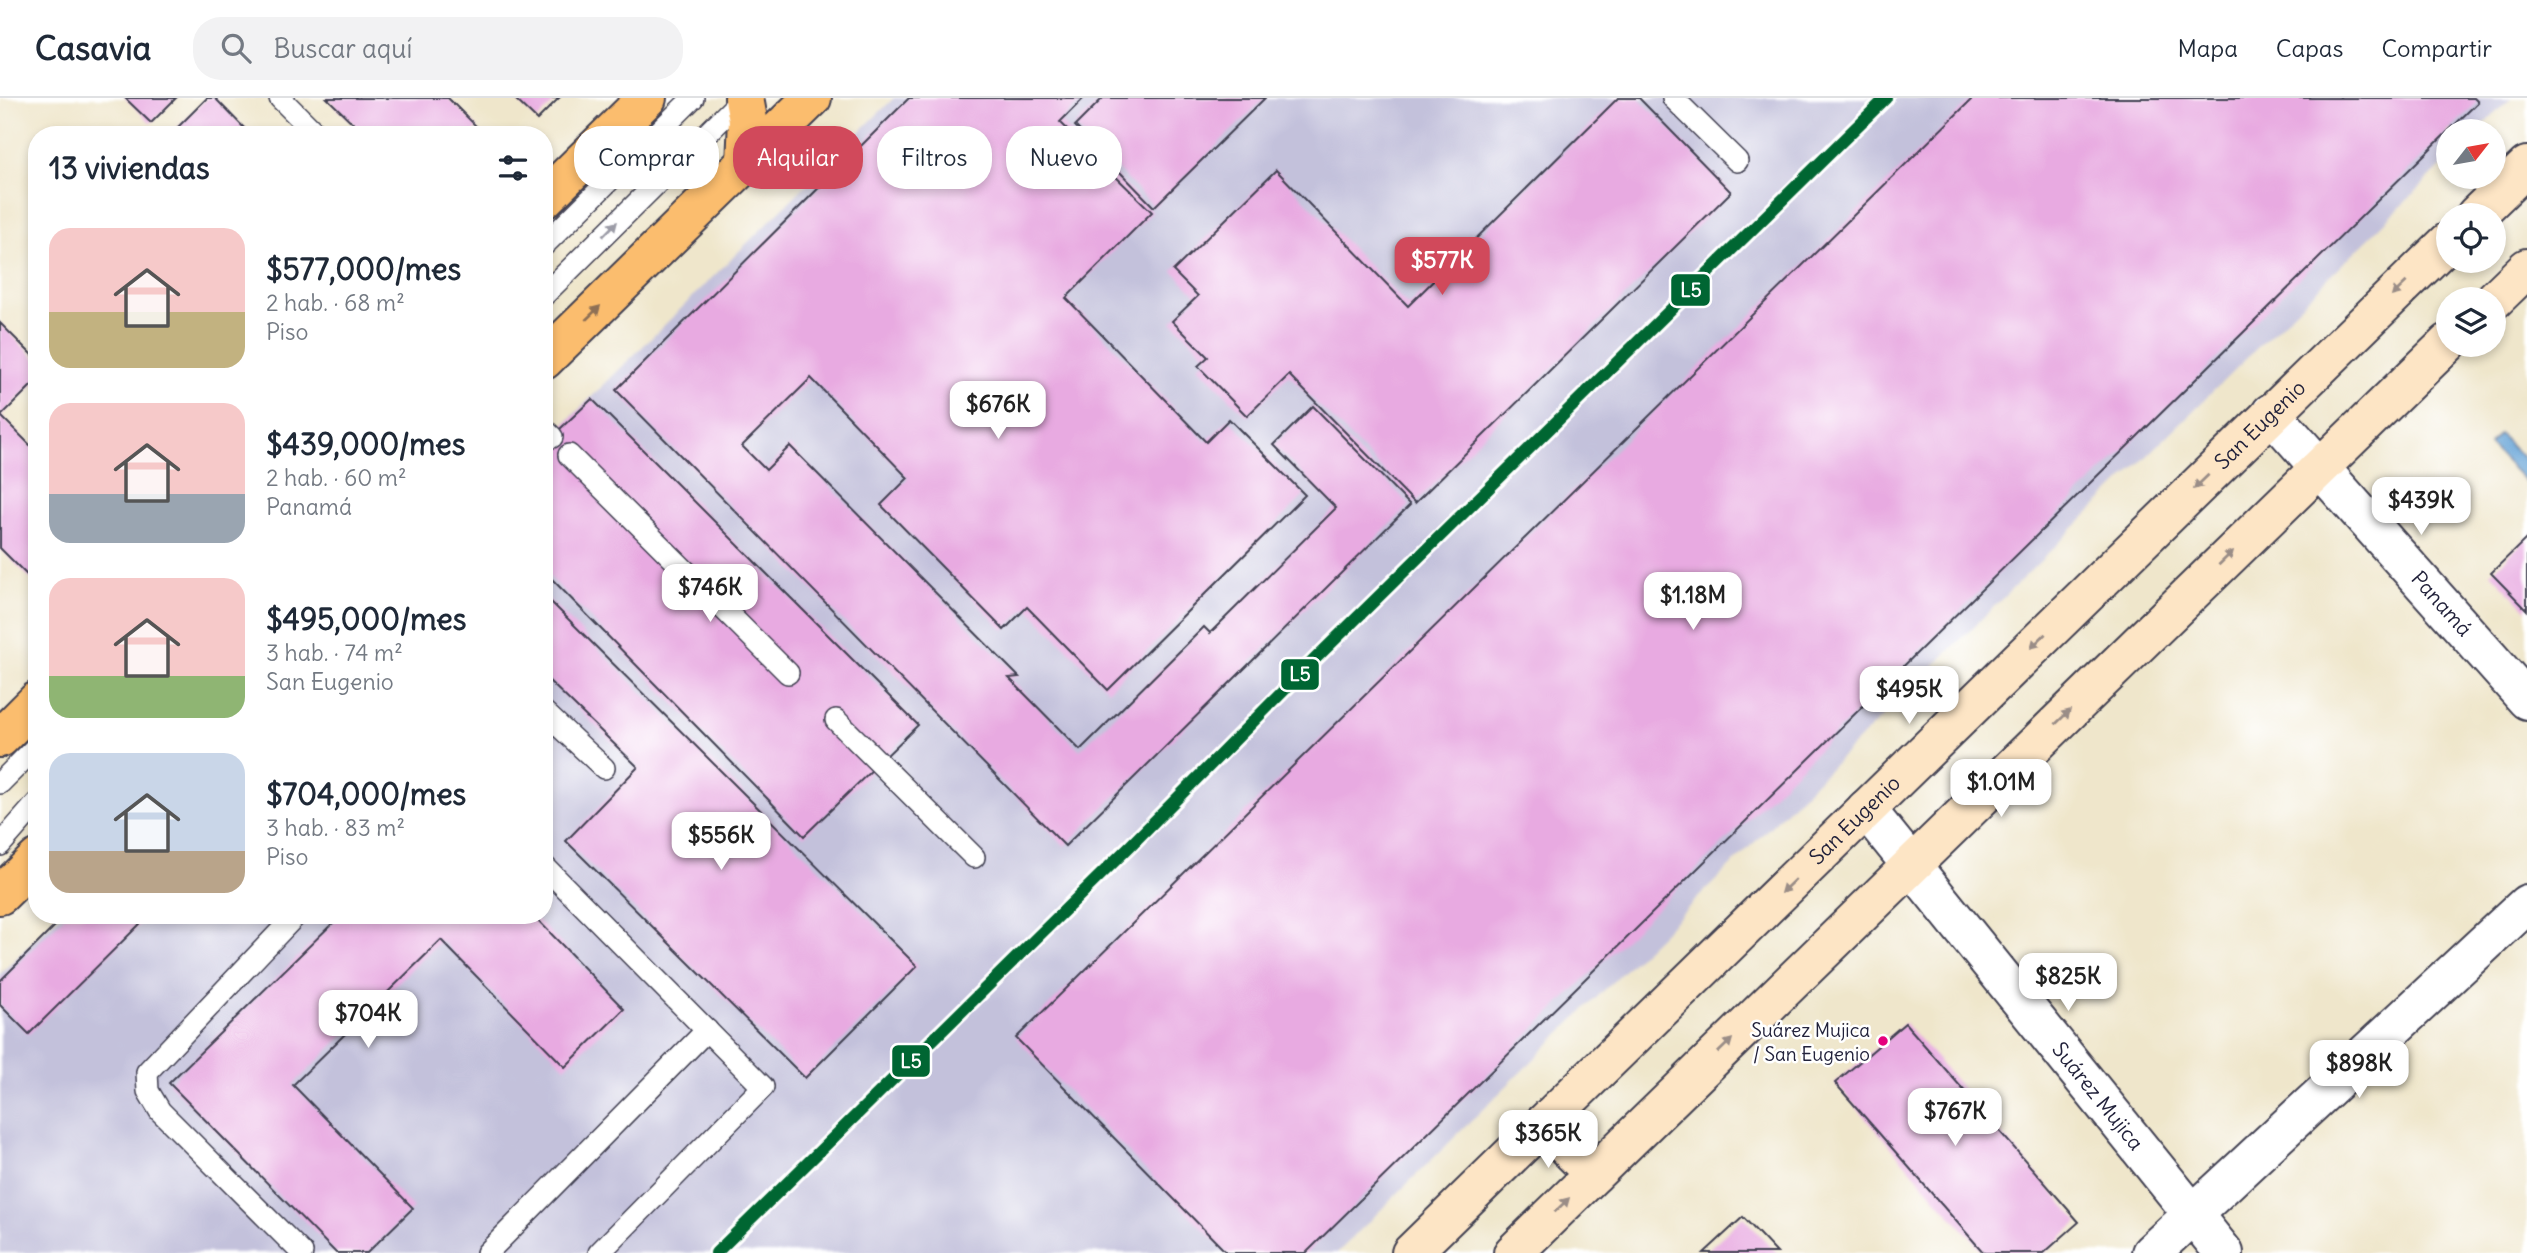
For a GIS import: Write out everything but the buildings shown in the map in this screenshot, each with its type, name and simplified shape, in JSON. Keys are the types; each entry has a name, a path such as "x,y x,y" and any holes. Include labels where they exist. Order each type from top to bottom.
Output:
{"main road":[{"path":"553,190 647,98"},
{"path":"744,98 748,126"},
{"path":"784,126 813,98"},
{"path":"2488,203 2527,166"},
{"path":"553,351 733,176"},
{"name":"San Eugenio","path":"1411,1253 2436,254"},
{"path":"2506,288 2527,268"},
{"path":"1513,1253 2436,355"},
{"path":"0,738 28,710"},
{"path":"0,895 28,868"},
{"path":"1544,1124 1594,1174"}],"street":[{"name":"Panamá","path":"2271,413 2527,700"},
{"name":"Suárez Mujica","path":"1866,809 2224,1253"},
{"path":"2151,1253 2527,904"}],"lane":[{"path":"280,98 308,126"},
{"path":"553,236 693,98"},
{"path":"553,286 744,98"},
{"path":"1673,98 1737,161"},
{"path":"569,455 788,673"},
{"path":"553,720 604,768"},
{"path":"836,720 974,857"},
{"path":"0,783 28,755"},
{"path":"0,845 28,813"},
{"path":"553,875 763,1087 599,1253"},
{"path":"287,924 147,1072 148,1091 160,1111 302,1253"},
{"path":"487,1253 707,1030"}],"shaded area":[{"path":"894,98 2511,98 2489,119 2436,119 2436,172 1337,1253 0,1253 0,974 51,924 553,924 553,435 802,189 863,189 863,129"}],"water":[{"path":"2499,434 2527,462 2527,483 2489,444"}],"transit line":[{"name":"L5","path":"716,1253 1886,98"}],"place":[{"name":"Suárez Mujica / San Eugenio","path":"1883,1041"}]}
